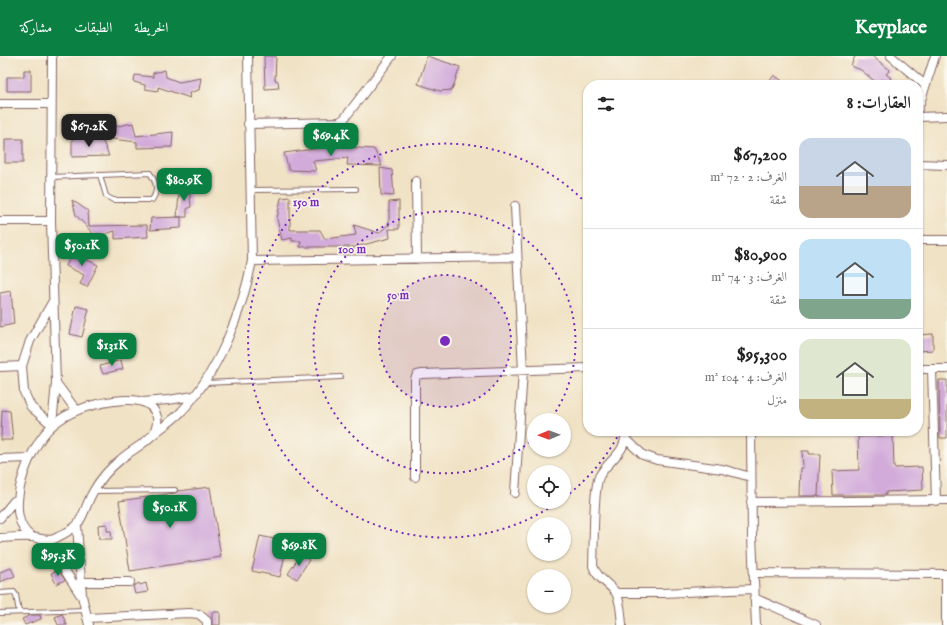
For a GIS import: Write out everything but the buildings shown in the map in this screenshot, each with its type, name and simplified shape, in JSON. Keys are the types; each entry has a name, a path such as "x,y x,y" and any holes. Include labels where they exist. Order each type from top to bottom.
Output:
{"street":[{"path":"52,56 51,221 56,383 52,425"},
{"path":"207,625 207,621 199,614 189,613 88,618 80,582 77,524 93,491 119,460 177,416 194,396 221,353 248,286 252,261 248,124 248,56"},
{"path":"248,124 339,122 344,119 392,56"},
{"path":"891,56 920,80"},
{"path":"923,94 935,56"},
{"path":"0,104 51,104"},
{"path":"923,117 947,116"},
{"path":"923,164 947,164"},
{"path":"416,181 417,259"},
{"path":"515,206 516,257 523,371 515,493"},
{"path":"0,221 51,221"},
{"path":"923,240 947,240"},
{"path":"252,261 516,257"},
{"path":"52,425 31,407 24,392 22,366 30,341 54,301"},
{"path":"0,367 22,366"},
{"path":"415,477 415,379 417,375 583,368"},
{"path":"923,369 947,369"},
{"path":"932,369 936,500"},
{"path":"56,383 76,410"},
{"path":"0,518 14,501 28,458 52,425 76,410 110,402 126,400 143,402 194,396"},
{"path":"143,402 155,410 158,419 153,434"},
{"path":"622,625 621,612 616,593 595,573 593,566 597,484 604,470 617,456 625,436"},
{"path":"626,436 643,456 657,460 722,469 751,477"},
{"path":"751,436 753,573 756,625"},
{"path":"0,458 28,458"},
{"path":"752,502 947,500"},
{"path":"14,501 15,515 19,526 32,537"},
{"path":"0,538 32,537 46,541 61,535 77,524"},
{"path":"46,541 82,596"},
{"path":"753,573 946,574 946,625"},
{"path":"80,582 130,582"},
{"path":"616,593 662,593 754,589"},
{"path":"754,598 816,625"}],"lane":[{"path":"51,177 100,174 150,173 156,182 156,194 152,200 113,200 106,196 100,174"},
{"path":"251,190 356,189"},
{"path":"202,383 341,377"},
{"path":"93,491 175,490"},
{"path":"0,593 14,592 16,595 19,612"},
{"path":"0,613 19,612 88,618"}]}
